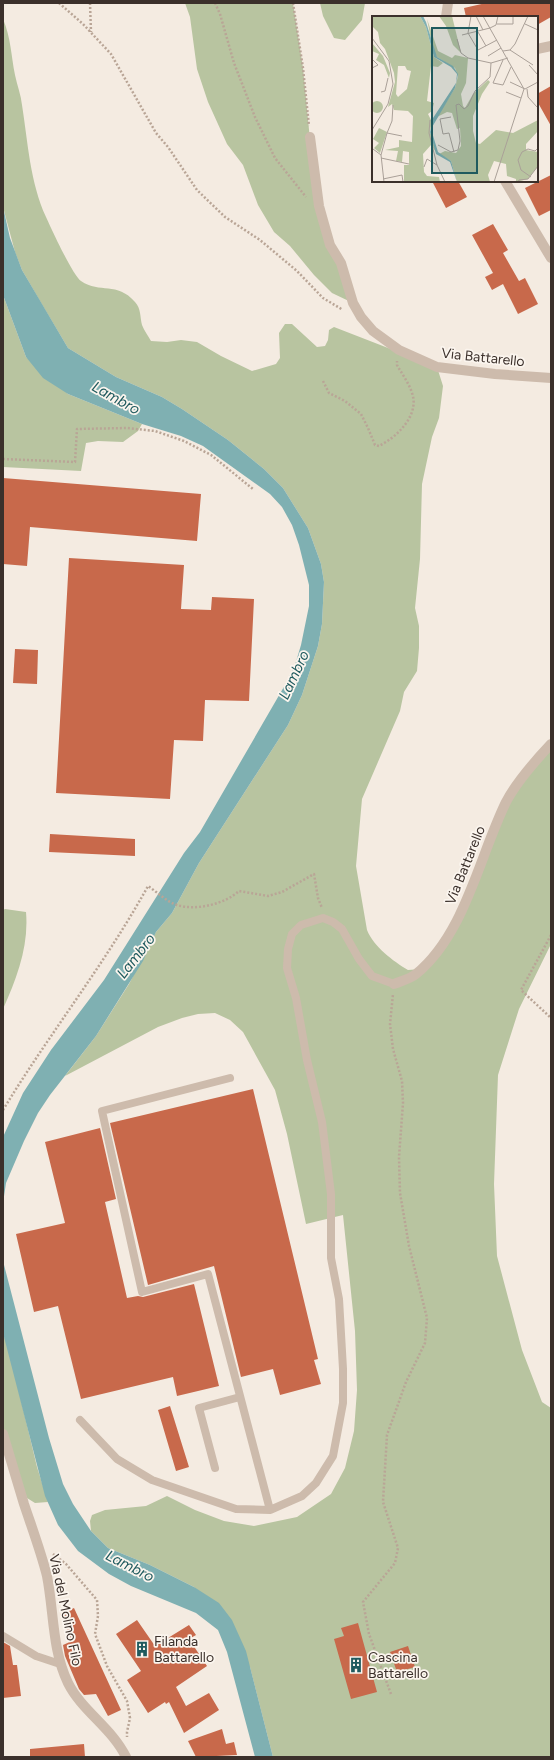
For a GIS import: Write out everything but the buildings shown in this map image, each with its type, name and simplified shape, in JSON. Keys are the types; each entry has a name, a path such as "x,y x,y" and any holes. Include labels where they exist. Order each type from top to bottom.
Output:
{"street":[{"path":"446,16 448,3"},
{"path":"538,49 551,46"},
{"name":"Via Battarello","path":"310,137 319,203 330,245 340,263 353,303 361,317 372,331 395,346 437,367 495,374 551,378"},
{"path":"507,182 551,258"},
{"name":"Via Battarello","path":"394,987 416,974 441,948 463,910 507,801 532,764 551,744"},
{"name":"Via del Molino Filo","path":"3,1434 22,1498 38,1544 46,1576 56,1647 60,1664 68,1683 77,1698 122,1748 126,1757"}],"lane":[{"path":"80,1420 116,1459 152,1480 236,1509 270,1510 302,1496 316,1483 333,1456 343,1403 343,1370 339,1299 331,1258 331,1194 322,1122 307,1060 296,998 287,968 288,949 292,934 301,925 323,918 333,922 342,929 359,959 372,976 394,987"},
{"path":"230,1078 102,1111 142,1292 208,1274 270,1510"},
{"path":"216,1468 199,1408 240,1397"},
{"path":"3,1636 36,1656 60,1664"}],"path":[{"path":"59,3 111,54 156,133 168,147 197,190 225,217 260,240 297,271 323,298 346,312"},
{"path":"90,3 91,33"},
{"path":"215,3 220,14 234,63 254,117 275,158 303,195 312,201 319,203"},
{"path":"292,3 303,68 310,137"},
{"path":"323,381 329,393 345,401 361,414 375,445 377,447 381,446 402,428 414,405 411,390 397,365 395,346"},
{"path":"3,459 75,462 77,429 143,428 184,441 211,455 253,488"},
{"path":"3,1110 17,1086 70,1010 148,886 176,905 193,907 219,903 231,899 239,891 268,896 282,892 314,874 318,898 322,906 323,918"},
{"path":"551,935 521,990 551,1018"},
{"path":"391,1694 369,1634 363,1602 395,1563 398,1548 383,1502 387,1435 406,1382 417,1363 425,1343 427,1318 409,1246 400,1193 399,1157 402,1081 393,1049 390,1024 394,987"},
{"path":"38,1544 66,1564 97,1600 98,1616 95,1634 107,1666 128,1701 130,1718 127,1740"}],"green space":[{"path":"185,3 293,3 303,68 310,140 319,206 353,303 332,293 314,275 290,246 274,232 258,205 243,165 227,144 208,102 197,69 190,17"},
{"path":"320,3 365,3 362,20 345,40 334,38 323,16"},
{"path":"3,19 6,26 21,101 36,190 57,241 77,277 81,281 95,287 122,292 135,302 140,313 142,325 151,341 167,342 181,340 197,342 252,371 276,364 280,358 279,333 285,324 292,324 317,347 325,346 328,340 329,330 334,327 437,367 443,386 439,418 432,437 422,484 420,559 415,608 419,626 417,671 404,692 400,711 362,799 356,866 367,930 370,936 384,953 408,970 421,969 441,948 507,801 551,744 551,944 519,1009 498,1075 494,1184 497,1256 522,1350 542,1402 551,1408 551,1757 273,1757 250,1667 194,1587 150,1565 108,1548 91,1531 90,1521 92,1515 105,1510 146,1506 167,1496 195,1510 224,1521 254,1526 297,1517 331,1494 345,1468 354,1431 357,1390 355,1331 343,1215 306,1224 287,1134 275,1090 243,1032 230,1020 215,1013 198,1014 158,1027 65,1076 96,1036 129,984 156,932 172,913 199,863 288,725 302,695 318,646 322,624 324,582 321,564 308,528 283,488 264,469 228,440 182,409 162,397 116,377 68,348 22,270 15,252 3,207"},
{"path":"3,295 26,357 68,394 142,424 138,431 123,442 98,441 86,443 81,471 3,467"},
{"path":"3,910 26,912 26,937 21,962 3,1009"},
{"path":"3,1333 8,1346 37,1467 48,1502 35,1503 27,1498 3,1434"}],"water":[{"name":"Lambro","path":"3,207 10,238 22,270 68,348 116,377 162,397 182,409 228,440 264,469 283,488 308,528 321,564 324,582 322,624 318,646 302,695 288,725 199,863 172,913 156,932 143,961 96,1036 50,1095 38,1113 6,1183 3,1203 3,1137 23,1093 51,1050 104,980 184,853 200,832 285,685 295,665 301,645 309,606 309,585 299,545 292,525 282,507 270,494 203,446 181,436 142,424 68,394 43,378 26,357 3,295"},
{"name":"Lambro","path":"3,1261 49,1438 63,1484 73,1504 91,1531 108,1548 150,1565 194,1587 219,1603 232,1620 246,1651 273,1757 255,1757 227,1652 218,1630 196,1613 131,1586 109,1574 78,1551 58,1525 45,1496 3,1333"}],"place":[{"name":"Filanda Battarello","path":"142,1649"},
{"name":"Cascina Battarello","path":"356,1665"}]}
